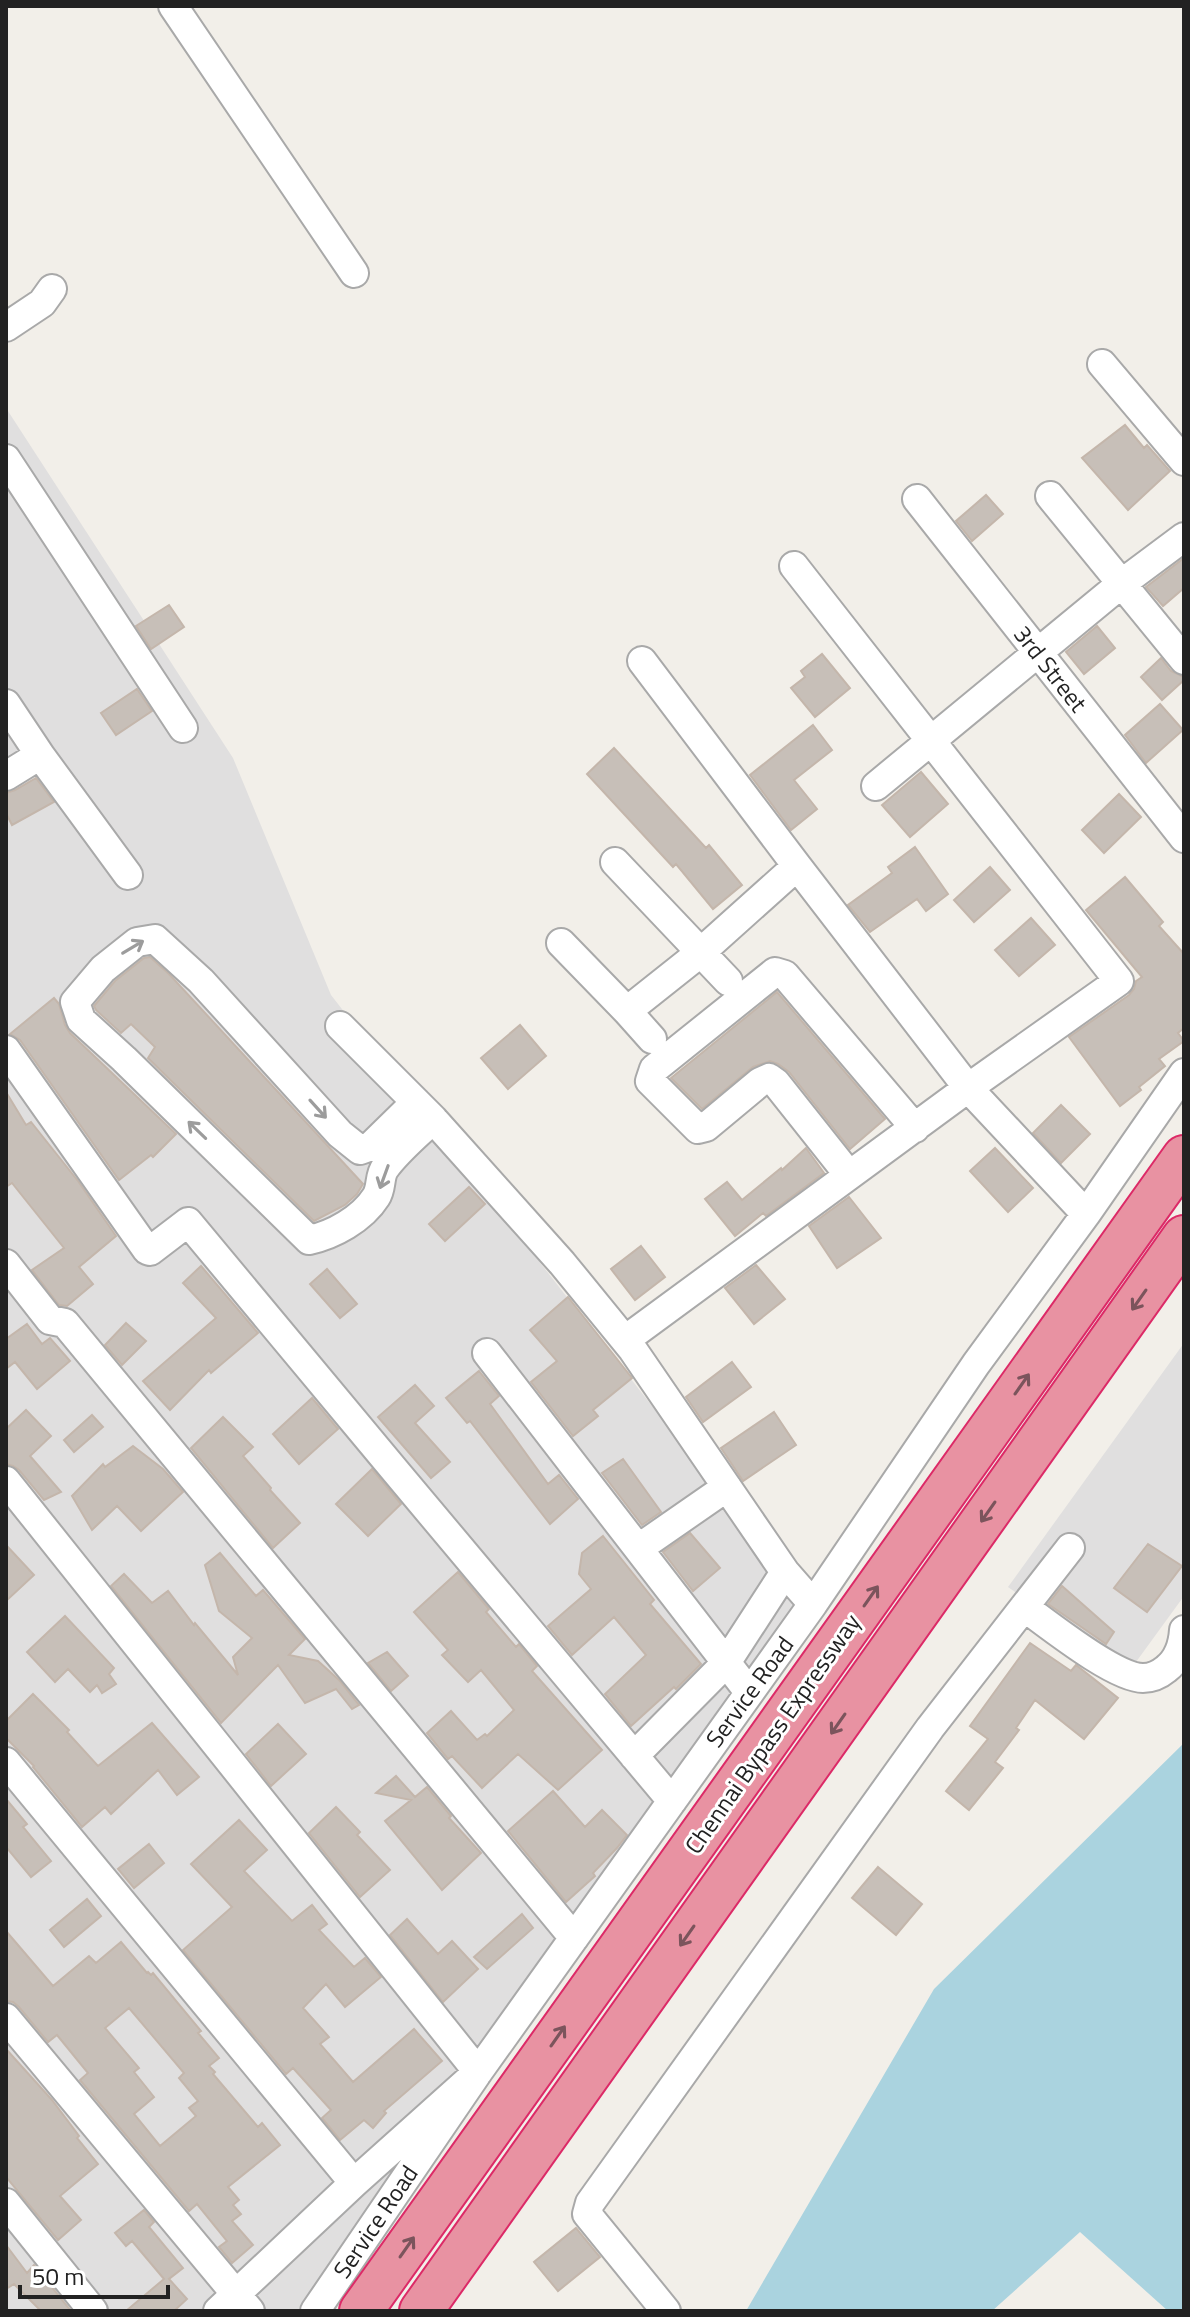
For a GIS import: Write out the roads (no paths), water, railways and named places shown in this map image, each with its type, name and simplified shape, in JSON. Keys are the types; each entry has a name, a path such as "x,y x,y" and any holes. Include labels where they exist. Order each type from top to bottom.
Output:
{"highway":[{"name":"Chennai Bypass Expressway","path":"361,2311 1184,1157"},
{"name":"Chennai Bypass Expressway","path":"421,2311 1184,1237"}],"street":[{"path":"173,6 354,273"},
{"path":"6,327 42,303 52,289"},
{"path":"1102,364 1184,461"},
{"path":"6,459 183,728"},
{"path":"1050,496 1184,660"},
{"name":"3rd Street","path":"917,499 1184,838"},
{"path":"876,786 1121,584 1184,537"},
{"path":"625,1340 909,1121 968,1088 1119,981 794,566"},
{"path":"642,661 968,1088 1086,1214"},
{"path":"6,704 128,875"},
{"path":"6,776 40,755"},
{"path":"615,862 728,981"},
{"path":"627,1011 700,953 797,866"},
{"path":"155,939 201,981 340,1134 360,1150 425,1110 382,1172 376,1197 357,1218 328,1234 309,1240 81,1020 75,1002 103,969 137,942 155,939"},
{"path":"561,943 652,1039"},
{"path":"844,1169 769,1078 706,1127 698,1129 650,1081 650,1075 775,972 785,975 909,1121"},
{"path":"340,1026 425,1110 562,1263 625,1340 785,1572 813,1604"},
{"path":"6,1050 147,1250 150,1251 188,1222 672,1801"},
{"name":"Service Road","path":"315,2311 478,2072 813,1604 976,1364 1184,1073"},
{"path":"6,1264 50,1320 65,1323 574,1938"},
{"path":"487,1353 749,1692"},
{"path":"6,1481 478,2072 354,2183 235,2305 6,2018"},
{"path":"639,1548 727,1487"},
{"path":"666,2311 587,2214 590,2203 930,1728 1070,1548"},
{"path":"634,1756 726,1663 785,1572"},
{"path":"1024,1607 1115,1670 1141,1678 1157,1675 1178,1656 1184,1630"},
{"path":"6,1762 354,2183"},
{"path":"6,2203 93,2311"}],"water":[{"path":"1184,1743 1184,2311 1168,2311 1080,2232 992,2311 746,2311 934,1989"}]}
